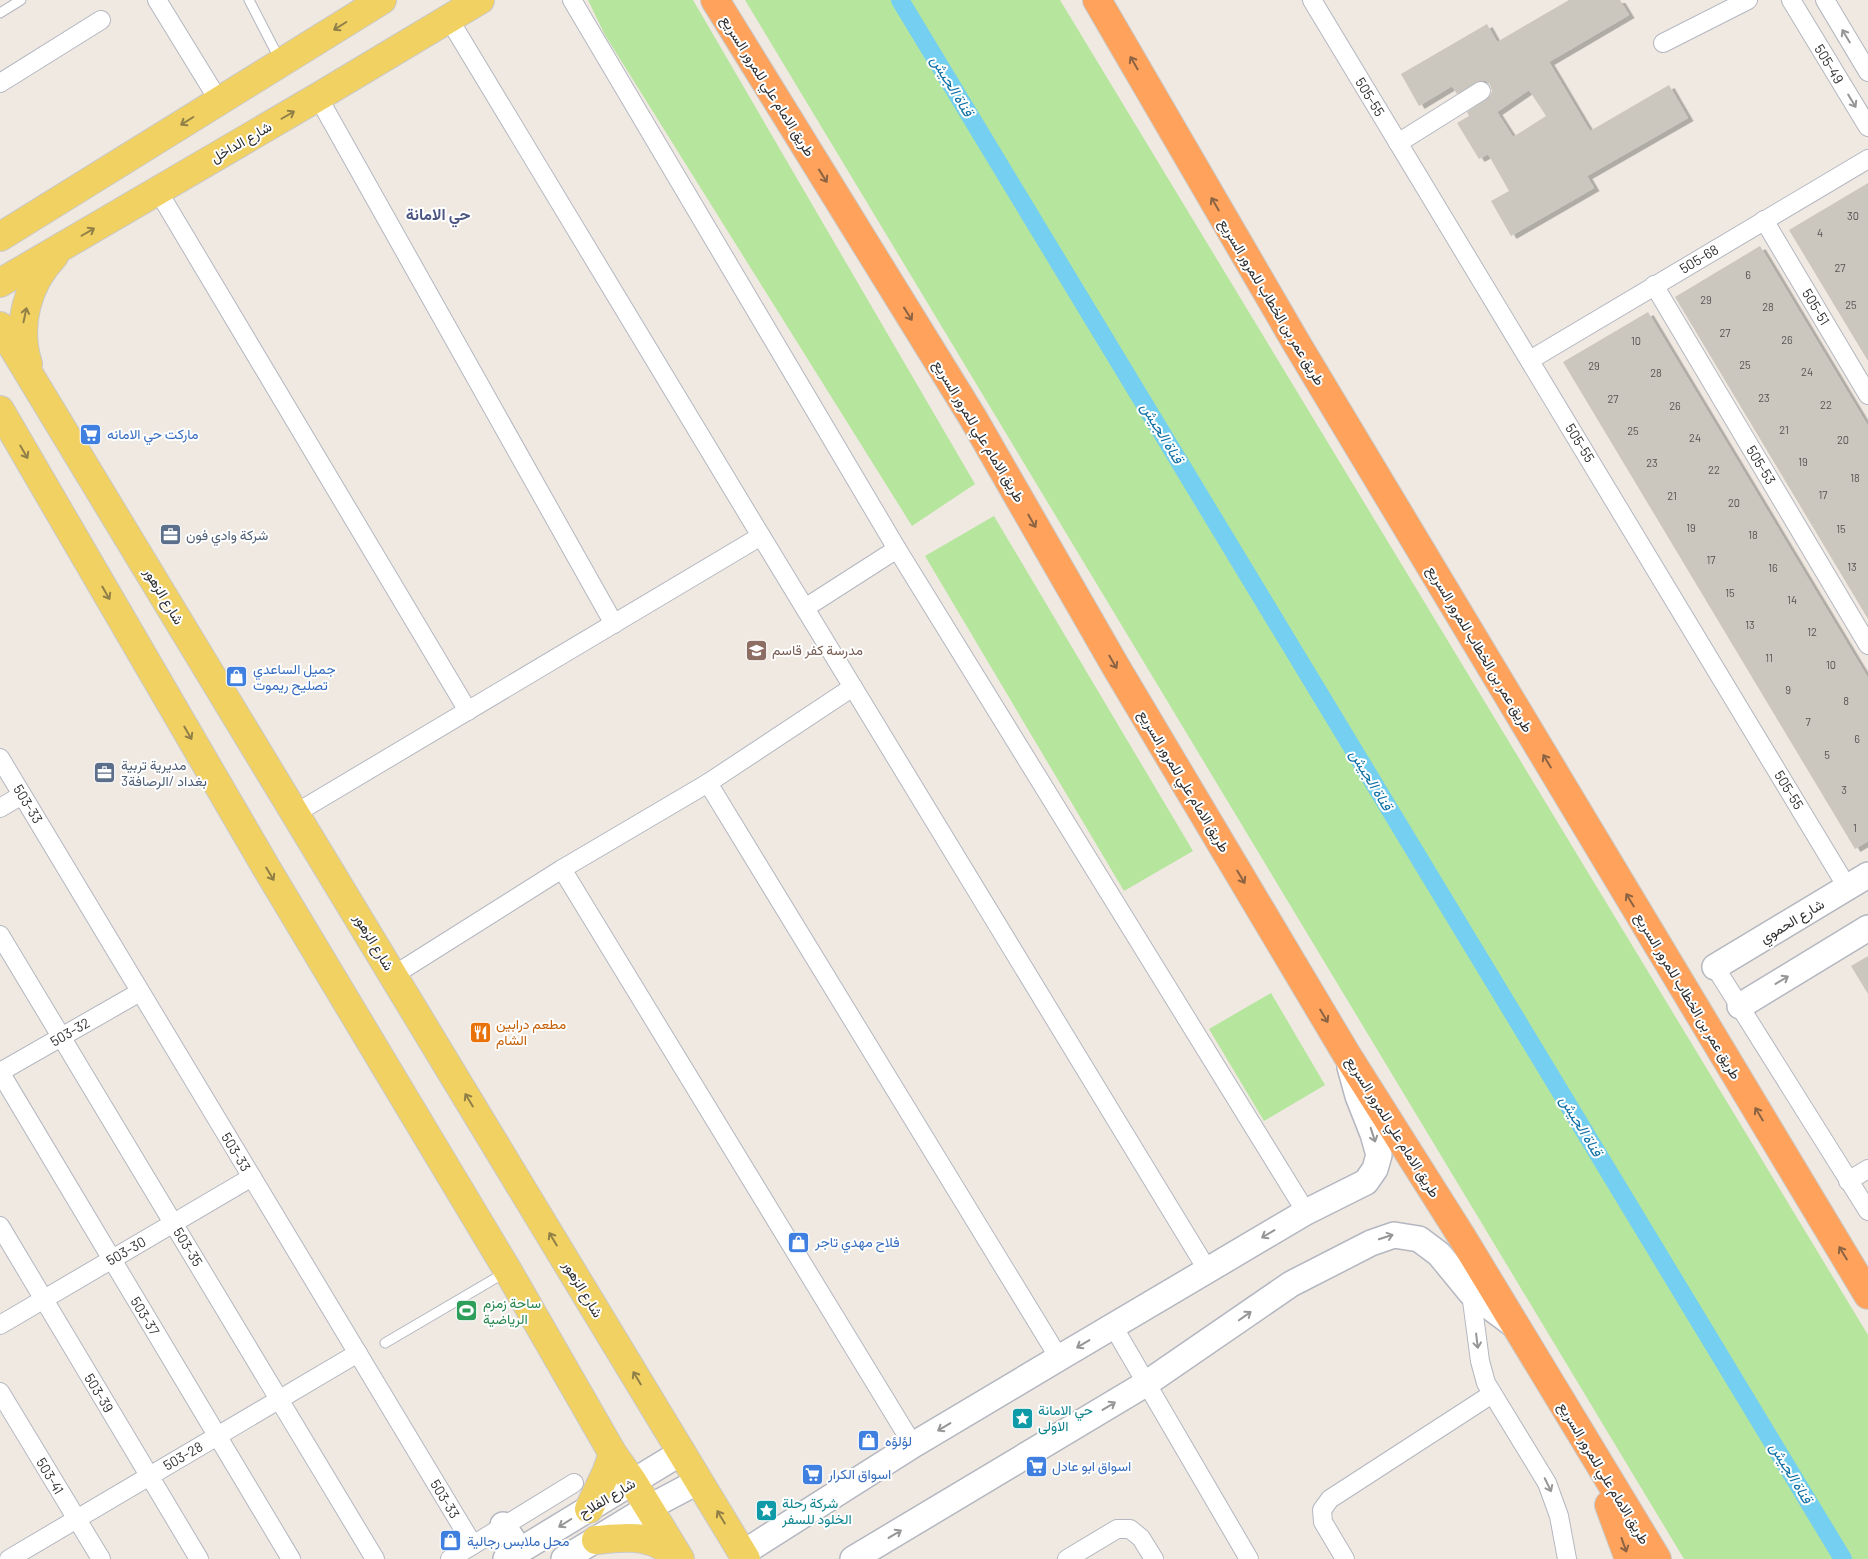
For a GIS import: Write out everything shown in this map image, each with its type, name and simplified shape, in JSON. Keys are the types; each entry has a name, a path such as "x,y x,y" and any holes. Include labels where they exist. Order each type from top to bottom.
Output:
{"highway":[{"name":"طريق الامام علي للمرور السريع","path":"715,0 973,418 1116,667 1347,1055 1462,1237 1589,1450 1657,1559"},
{"name":"طريق عمر بن الخطاب للمرور السريع","path":"1098,0 1248,262 1868,1295"},
{"path":"1589,1450 1629,1559"}],"main road":[{"path":"0,237 382,0"},
{"name":"شارع الداخل","path":"0,283 480,0"},
{"path":"93,180 116,215"},
{"path":"0,212 44,210"},
{"path":"33,380 24,352 23,322 30,293 44,267 64,246"},
{"name":"شارع الزهور","path":"0,326 744,1556"},
{"path":"0,410 267,869 508,1271 614,1454 680,1559"},
{"path":"589,1508 614,1454"},
{"path":"596,1540 632,1536 648,1539 665,1546 680,1559"}],"street":[{"path":"157,0 219,101"},
{"path":"572,0 897,549 1306,1212"},
{"name":"505-55","path":"1312,0 1847,887"},
{"path":"1663,43 1748,0"},
{"name":"505-49","path":"1791,0 1868,127"},
{"path":"1825,0 1868,72"},
{"path":"449,19 1208,1271"},
{"path":"0,83 101,20"},
{"path":"1398,143 1481,91"},
{"path":"318,97 614,624"},
{"name":"505-68","path":"1530,360 1868,159"},
{"path":"158,191 468,710"},
{"name":"505-51","path":"1764,220 1868,394"},
{"name":"505-53","path":"1654,285 1868,645"},
{"path":"296,813 761,536"},
{"path":"805,608 897,549"},
{"path":"394,975 562,869 708,782 853,687"},
{"name":"503-33","path":"0,758 473,1545"},
{"path":"708,782 1059,1358"},
{"path":"0,808 22,795"},
{"path":"562,869 913,1445"},
{"name":"شارع الحموي","path":"1715,967 1868,875"},
{"path":"1740,1006 1868,928"},
{"name":"503-35","path":"0,935 375,1559"},
{"path":"1715,967 1868,1211"},
{"name":"503-32","path":"0,1072 140,992"},
{"path":"744,1556 913,1445 1306,1212 1366,1182 1376,1170 1379,1155 1374,1134 1358,1096 1347,1055"},
{"name":"503-37","path":"0,1072 291,1559"},
{"path":"1848,1181 1868,1169"},
{"name":"503-30","path":"0,1325 252,1177"},
{"name":"503-39","path":"0,1226 199,1559"},
{"path":"853,1559 1147,1383 1291,1284 1371,1243 1394,1235 1419,1238 1438,1254 1471,1293 1514,1325"},
{"path":"1471,1293 1480,1361 1486,1383 1547,1484 1560,1516 1567,1559"},
{"path":"1113,1326 1249,1559"},
{"name":"503-28","path":"10,1559 358,1353"},
{"name":"503-41","path":"0,1392 101,1559"},
{"path":"1345,1559 1323,1522 1322,1510 1330,1499 1492,1394"},
{"name":"شارع الفلاح","path":"513,1555 682,1452"},
{"path":"564,1559 648,1508 699,1480"},
{"path":"450,1559 574,1483"},
{"path":"503,1525 513,1555"},
{"path":"1067,1559 1117,1529 1130,1529 1141,1538 1154,1559"}],"lane":[{"path":"0,13 22,0"},
{"path":"249,0 281,62"},
{"path":"385,1343 508,1271"}],"green space":[{"path":"588,0 693,0 975,484 912,526 605,35"},
{"path":"745,0 1060,0 1868,1335 1868,1559 1684,1559"},
{"path":"994,516 1193,851 1124,891 925,556"},
{"path":"1271,993 1325,1085 1264,1121 1209,1029"}],"building":[{"path":"1569,0 1620,0 1629,15 1549,62 1590,131 1669,85 1688,118 1587,176 1594,188 1511,236 1491,201 1509,191 1488,154 1479,159 1457,123 1469,116 1467,112 1490,96 1492,91 1490,85 1486,81 1480,80 1457,94 1452,86 1419,106 1401,74 1487,24 1497,42","holes":["1529,90 1546,116 1513,137 1497,112"]},
{"path":"1868,183 1868,361 1789,230"},
{"path":"1760,246 1868,426 1868,619 1675,297"},
{"path":"1648,312 1868,678 1868,841 1855,849 1563,362"},
{"path":"1868,956 1868,994 1851,966"}],"waterway":[{"name":"قناة الجيش","path":"900,0 1843,1559"}],"place":[{"name":"ماركت حي الامانه","path":"91,434"},
{"name":"شركة وادي فون","path":"170,535"},
{"name":"مدرسة كفر قاسم","path":"756,650"},
{"name":"جميل الساعدي تصليح ريموت","path":"237,677"},
{"name":"مديرية تربية بغداد /الرصافة3","path":"105,773"},
{"name":"مطعم درابين الشام","path":"480,1032"},
{"name":"فلاح مهدي تاجر","path":"799,1242"},
{"name":"ساحة زمزم الرياضية","path":"467,1311"},
{"name":"حي الامانة الاولى","path":"1022,1418"},
{"name":"لؤلؤه","path":"869,1441"},
{"name":"اسواق ابو عادل","path":"1036,1466"},
{"name":"اسواق الكرار","path":"812,1474"},
{"name":"شركة رحلة الخلود للسفر","path":"766,1511"},
{"name":"محل ملابس رجالية","path":"451,1541"}],"district":[{"name":"حي الامانة","path":"438,214"}]}
